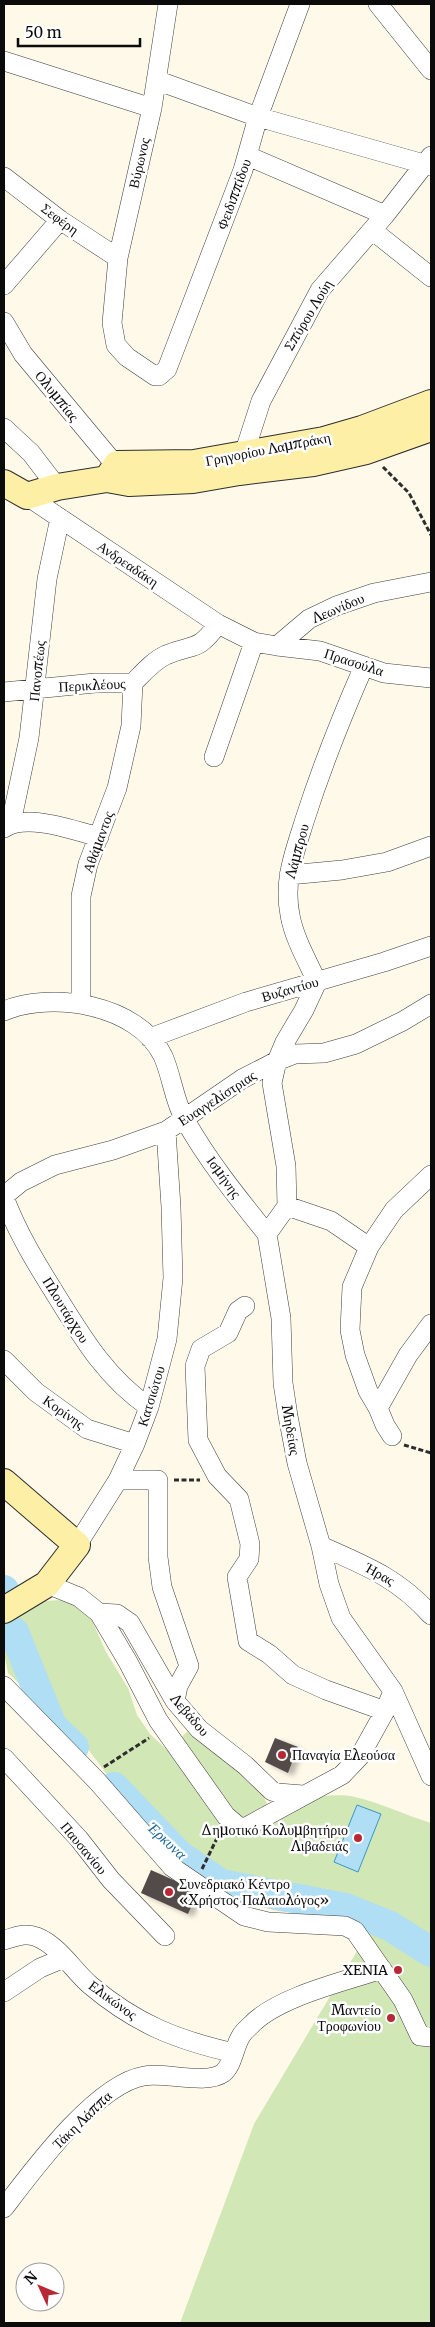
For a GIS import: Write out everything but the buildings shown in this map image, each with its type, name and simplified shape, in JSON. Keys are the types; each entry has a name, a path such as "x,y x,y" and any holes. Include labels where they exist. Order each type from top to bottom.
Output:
{"street":[{"name":"Βύρωνος","path":"155,376 127,357 116,345 112,323 118,258 152,108 168,4"},
{"name":"Φειδιππίδου","path":"155,376 164,373 167,369 201,286 248,156 258,116 300,4"},
{"path":"378,4 431,70"},
{"path":"4,61 152,108"},
{"path":"156,80 258,116 429,162"},
{"path":"248,156 385,215"},
{"name":"Σπύρου Λούη","path":"241,462 261,401 320,290 429,162"},
{"name":"Σεφέρη","path":"4,178 60,220 118,258"},
{"path":"4,284 60,220"},
{"path":"372,230 431,277"},
{"name":"Ολυμπίας","path":"4,322 23,354 118,475"},
{"name":"Γρηγορίου Λαμπράκη","path":"241,462 362,429 431,403"},
{"path":"4,428 31,453 57,487"},
{"name":"Γρηγορίου Λαμπράκη","path":"27,496 57,487 194,462 313,463 366,451 431,428"},
{"name":"Ανδρεαδάκη","path":"4,483 27,496 218,624 254,642"},
{"name":"Πανοπέως","path":"7,826 29,738 47,579 60,518"},
{"name":"Λεωνίδου","path":"277,646 310,619 336,606 374,594 431,582"},
{"name":"Περικλέους","path":"4,692 95,683 133,683 154,662 166,655 193,648 202,643 218,624"},
{"path":"214,757 254,642 277,646"},
{"name":"Πρασούλα","path":"277,646 320,651 384,673 431,678"},
{"name":"Λάμπρου","path":"317,982 295,934 290,916 287,889 290,862 320,772 364,666"},
{"name":"Αθάμαντος","path":"81,1004 81,896 88,864 117,788 131,726 133,683"},
{"path":"7,826 24,821 99,836"},
{"path":"289,875 342,870 387,862 431,846"},
{"name":"Βυζαντίου","path":"150,1038 246,1002 431,946"},
{"path":"267,1234 287,1206 286,1166 272,1083 277,1061 317,982"},
{"path":"4,1011 16,1006 42,1001 95,1006 116,1015 150,1038"},
{"name":"Ευαγγελίστριας","path":"4,1196 21,1182 55,1165 113,1150 166,1131 242,1079 277,1061 295,1054 324,1053 356,1044 403,1021 431,1004"},
{"name":"Ισμήνης","path":"150,1038 162,1054 184,1118 220,1174 267,1234"},
{"name":"Κατσιώτου","path":"4,1610 47,1584 77,1545 118,1480 135,1444 149,1407 167,1338 173,1278 166,1131"},
{"path":"392,1436 368,1391 358,1363 350,1330 352,1287 369,1247 394,1210 431,1175"},
{"name":"Πλουτάρχου","path":"4,1196 15,1226 84,1341 113,1377 132,1395 149,1407"},
{"path":"287,1206 331,1221 369,1247"},
{"name":"Μηδείας","path":"267,1234 281,1318 283,1383 296,1463 321,1546 329,1584 341,1618 393,1691 431,1776"},
{"path":"245,1306 238,1311 228,1333 201,1348 195,1366 198,1440 218,1476 239,1500 250,1544 249,1559 237,1577 248,1641 269,1654 293,1675 326,1690 385,1711"},
{"path":"378,1408 408,1355 431,1324"},
{"name":"Κορίνης","path":"4,1360 36,1392 87,1429 135,1444"},
{"path":"118,1480 158,1480 158,1558 162,1587 189,1666 178,1686 175,1701"},
{"path":"4,1482 77,1545"},
{"name":"Ήρας","path":"321,1546 395,1581 416,1598 431,1615"},
{"name":"Λεβάδου","path":"47,1584 79,1597 99,1613 164,1729 226,1816 239,1827 246,1827 304,1795"},
{"name":"Λεβάδου","path":"99,1613 117,1614 130,1623 175,1701 199,1729 245,1765 272,1791 278,1794 304,1795"},
{"path":"4,1686 98,1781 172,1868 244,1916 268,1922 345,1926 355,1931 426,2036"},
{"path":"304,1795 342,1775 360,1756 385,1711 393,1691"},
{"name":"Παυσανίου","path":"4,1758 79,1839 111,1880 165,1936"},
{"name":"Ελικώνος","path":"4,1940 26,1934 38,1938 64,1958 90,1985 153,2028 215,2050 234,2053"},
{"path":"4,1992 40,1968 64,1958"},
{"name":"Τάκη Λάππα","path":"4,2208 44,2157 106,2093 125,2081 146,2075 211,2078 222,2073 229,2066 241,2036 253,2022 285,2002 382,1969"}],"path":[{"path":"366,451 409,493 431,535"},
{"path":"392,1436 403,1444 431,1453"},
{"path":"158,1480 194,1481 218,1476"},
{"path":"124,1754 164,1729"},
{"path":"194,1883 216,1843"}],"green space":[{"path":"76,1599 91,1618 106,1652 128,1688 137,1715 150,1734 167,1750 188,1731 260,1789 268,1806 312,1798 336,1795 346,1796 374,1802 431,1823 431,2323 180,2323 254,2124 369,1931 352,1920 278,1911 240,1901 181,1864 162,1846 84,1744 8,1673 4,1653 19,1614 45,1601"}],"water":[{"name":"Δημοτικό Κολυμβητήριο Λιβαδειάς","path":"357,1805 381,1814 358,1872 334,1862"}],"waterway":[{"name":"Έρκυνα","path":"4,1590 6,1595"},
{"name":"Έρκυνα","path":"14,1632 52,1726 74,1747"},
{"name":"Έρκυνα","path":"114,1787 179,1855 221,1884 345,1908 390,1926 431,1952"}],"place":[{"name":"Παναγία Ελεούσα","path":"282,1755"},
{"name":"Δημοτικό Κολυμβητήριο Λιβαδειάς","path":"358,1838"},
{"name":"Συνεδριακό Κέντρο «Χρήστος Παλαιολόγος»","path":"169,1892"},
{"name":"XENIA","path":"398,1970"},
{"name":"Μαντείο Τροφωνίου","path":"391,2018"}]}
